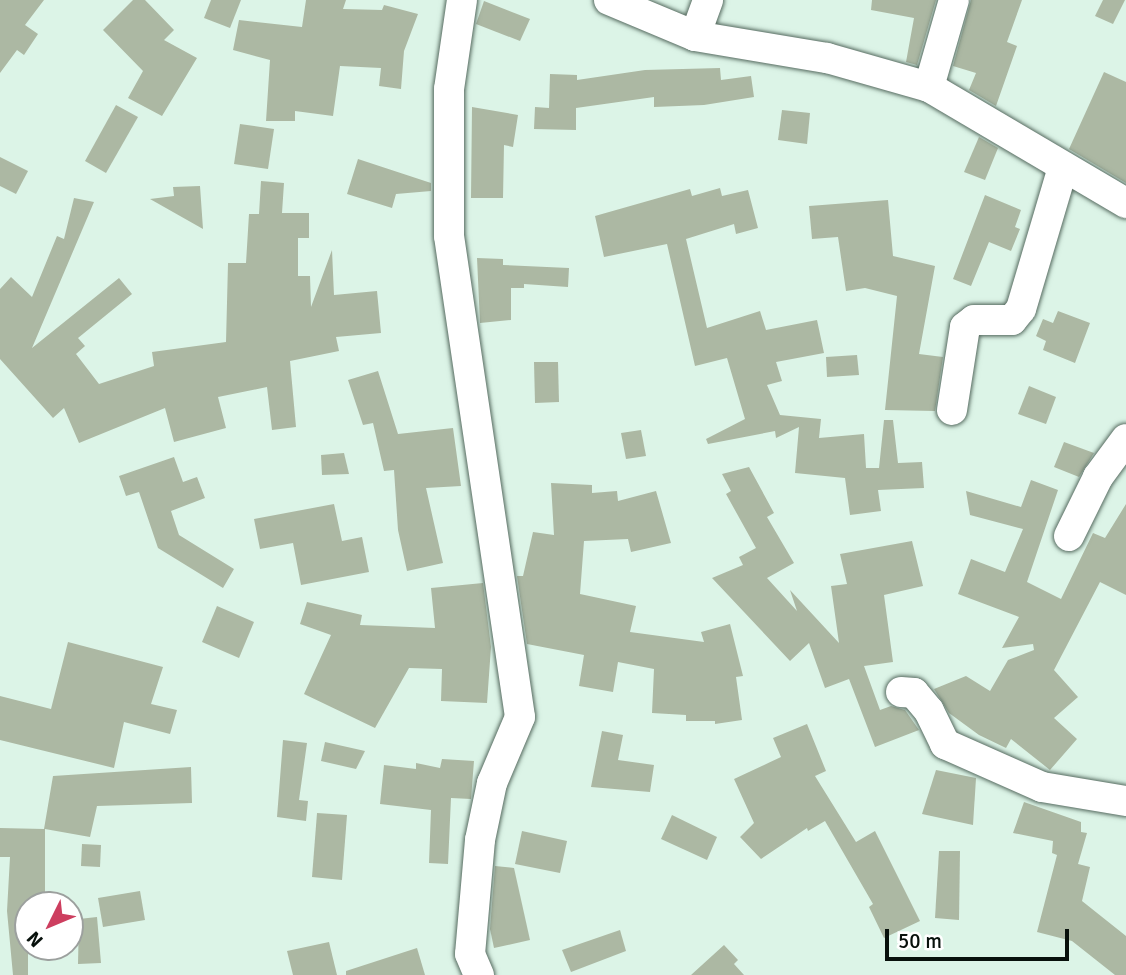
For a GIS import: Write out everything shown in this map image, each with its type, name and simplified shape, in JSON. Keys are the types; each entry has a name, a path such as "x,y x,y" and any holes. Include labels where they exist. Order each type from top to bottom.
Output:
{"street":[{"path":"462,0 449,89 446,171 449,236 520,717 492,783 480,840 470,954 479,975"},
{"path":"609,0 695,36 827,58 929,88 1126,202"},
{"path":"695,36 708,0"},
{"path":"929,88 954,0"},
{"path":"952,410 965,327 974,320 1012,320 1021,309 1063,167"},
{"path":"1069,536 1098,477 1126,439"},
{"path":"901,692 914,693 929,710 945,744 1042,787 1126,801"}],"building":[{"path":"0,0 44,0 25,25 38,34 24,55 17,50 0,73"},
{"path":"133,0 145,0 174,30 164,40 197,58 162,116 128,98 143,71 103,30"},
{"path":"211,0 241,0 230,28 204,18"},
{"path":"306,0 346,0 343,9 382,10 384,5 418,14 404,51 401,89 379,86 381,68 340,66 333,116 295,111 295,121 266,121 270,60 233,50 239,20 302,27"},
{"path":"872,0 936,0 917,65 906,62 914,18 871,10"},
{"path":"971,0 1022,0 1007,42 1017,46 996,106 969,90 976,73 953,66"},
{"path":"1103,0 1125,0 1113,24 1095,16"},
{"path":"484,1 530,19 520,41 476,24"},
{"path":"720,68 721,80 751,76 754,97 704,105 654,107 654,97 576,108 576,130 534,129 535,107 549,108 550,74 577,75 577,80 645,70"},
{"path":"1104,72 1126,82 1126,183 1069,149"},
{"path":"116,105 138,117 106,173 85,161"},
{"path":"472,107 518,115 513,147 504,145 503,198 471,198"},
{"path":"782,110 810,113 807,144 778,140"},
{"path":"240,124 274,129 268,169 234,164"},
{"path":"979,137 998,148 985,180 964,172"},
{"path":"0,157 28,171 16,194 0,186"},
{"path":"358,159 431,183 431,191 396,194 392,208 347,194"},
{"path":"261,181 284,183 282,213 309,213 309,238 298,238 298,276 310,276 311,307 332,250 334,295 377,291 381,333 336,337 339,351 290,361 296,427 272,430 267,387 218,397 226,428 174,442 165,408 79,443 64,408 53,418 0,359 0,289 11,277 32,297 57,236 64,239 74,198 94,202 32,348 119,278 132,294 78,338 85,346 76,354 99,384 154,366 152,352 226,342 228,263 246,263 249,214 259,214"},
{"path":"200,186 203,229 150,199 174,196 173,187"},
{"path":"720,188 722,196 748,190 758,228 736,234 734,224 686,239 707,328 760,311 766,330 817,320 824,353 776,362 782,381 767,385 780,415 821,419 819,438 864,434 866,468 879,468 884,420 893,420 898,463 922,462 924,488 878,490 881,511 850,515 845,478 795,473 799,427 776,438 775,431 708,444 706,439 745,419 727,358 695,366 667,244 604,257 595,216 690,189 692,196"},
{"path":"985,195 1021,210 1015,227 1020,229 1011,251 989,242 971,286 953,279"},
{"path":"888,200 893,256 935,266 919,354 943,357 935,411 885,410 897,296 865,288 846,291 838,237 812,239 809,206"},
{"path":"477,258 503,259 503,265 569,268 568,287 524,284 524,288 511,288 511,320 480,323"},
{"path":"1058,311 1090,323 1075,363 1043,350 1046,341 1036,336 1043,319 1053,323"},
{"path":"857,355 859,375 827,377 826,357"},
{"path":"534,362 558,362 559,402 535,403"},
{"path":"378,371 398,434 453,428 461,486 426,488 443,563 407,571 398,530 394,470 384,471 373,423 363,425 348,380"},
{"path":"1029,386 1056,397 1046,424 1018,414"},
{"path":"641,430 646,456 626,459 621,433"},
{"path":"1064,442 1094,453 1079,477 1054,467"},
{"path":"344,453 349,474 322,475 321,455"},
{"path":"174,457 183,482 197,477 205,498 171,511 179,535 234,569 223,588 158,548 139,492 126,496 119,476"},
{"path":"749,467 774,513 767,517 794,563 767,578 797,611 790,590 839,643 831,586 847,584 840,554 912,541 923,586 884,595 893,662 864,666 880,710 891,706 905,710 919,730 875,747 849,679 825,688 809,643 790,661 712,578 743,565 739,557 756,548 726,494 731,491 722,474"},
{"path":"1031,480 1058,490 1027,582 1061,599 1093,533 1105,538 1126,504 1126,595 1100,582 1054,670 1078,697 1054,718 1077,739 1050,770 1011,739 1006,748 979,735 949,713 934,689 966,676 990,691 1008,660 1034,650 1033,644 1002,648 1019,617 958,594 971,559 1005,572 1023,529 970,515 966,491 1021,507"},
{"path":"551,483 592,485 592,493 617,491 618,501 656,491 671,543 631,552 628,539 584,541 580,594 636,606 630,632 704,642 701,632 730,624 743,676 736,677 742,720 715,724 715,721 686,721 686,715 652,713 654,669 618,662 613,692 579,686 584,655 527,644 517,576 523,576 533,532 554,535"},
{"path":"334,504 342,541 362,537 369,572 301,585 293,543 260,549 254,519"},
{"path":"483,583 491,647 487,703 441,701 442,669 409,668 375,728 304,694 331,635 300,624 307,602 362,615 360,625 435,628 431,588"},
{"path":"217,606 254,622 239,658 202,642"},
{"path":"68,642 163,667 151,704 177,710 170,734 124,722 114,768 0,740 0,696 51,709"},
{"path":"807,724 826,771 815,776 856,842 875,831 920,921 884,938 869,907 873,904 825,821 808,831 807,828 761,859 740,837 754,823 734,779 781,757 773,738"},
{"path":"602,731 623,735 618,760 654,765 650,792 591,787"},
{"path":"283,740 307,743 299,800 308,801 306,821 277,817"},
{"path":"325,742 365,751 356,769 321,761"},
{"path":"442,759 474,761 471,799 451,798 448,864 429,863 431,810 380,804 384,765 416,769 416,763 440,768"},
{"path":"191,767 192,803 97,806 90,837 45,829 45,891 14,891 14,961 28,961 28,975 13,975 7,911 10,857 0,857 0,828 44,829 53,776"},
{"path":"936,770 976,778 973,825 922,814"},
{"path":"1024,802 1081,822 1081,832 1087,833 1078,864 1090,867 1082,901 1126,936 1126,975 1115,975 1072,941 1037,932 1057,855 1052,853 1053,841 1013,833"},
{"path":"317,813 347,815 342,880 312,877"},
{"path":"672,815 717,837 707,860 661,839"},
{"path":"522,831 567,841 560,873 515,864"},
{"path":"82,844 101,845 100,867 81,866"},
{"path":"939,851 960,851 959,920 935,918"},
{"path":"495,866 514,868 530,940 494,948 490,929"},
{"path":"140,891 145,920 103,927 98,898"},
{"path":"97,917 101,963 78,964 78,961 84,961 84,918"},
{"path":"620,930 626,951 571,972 562,950"},
{"path":"329,942 337,975 293,975 287,951"},
{"path":"724,945 738,960 734,964 744,975 691,975"},
{"path":"417,948 425,975 346,975 346,971"}]}
